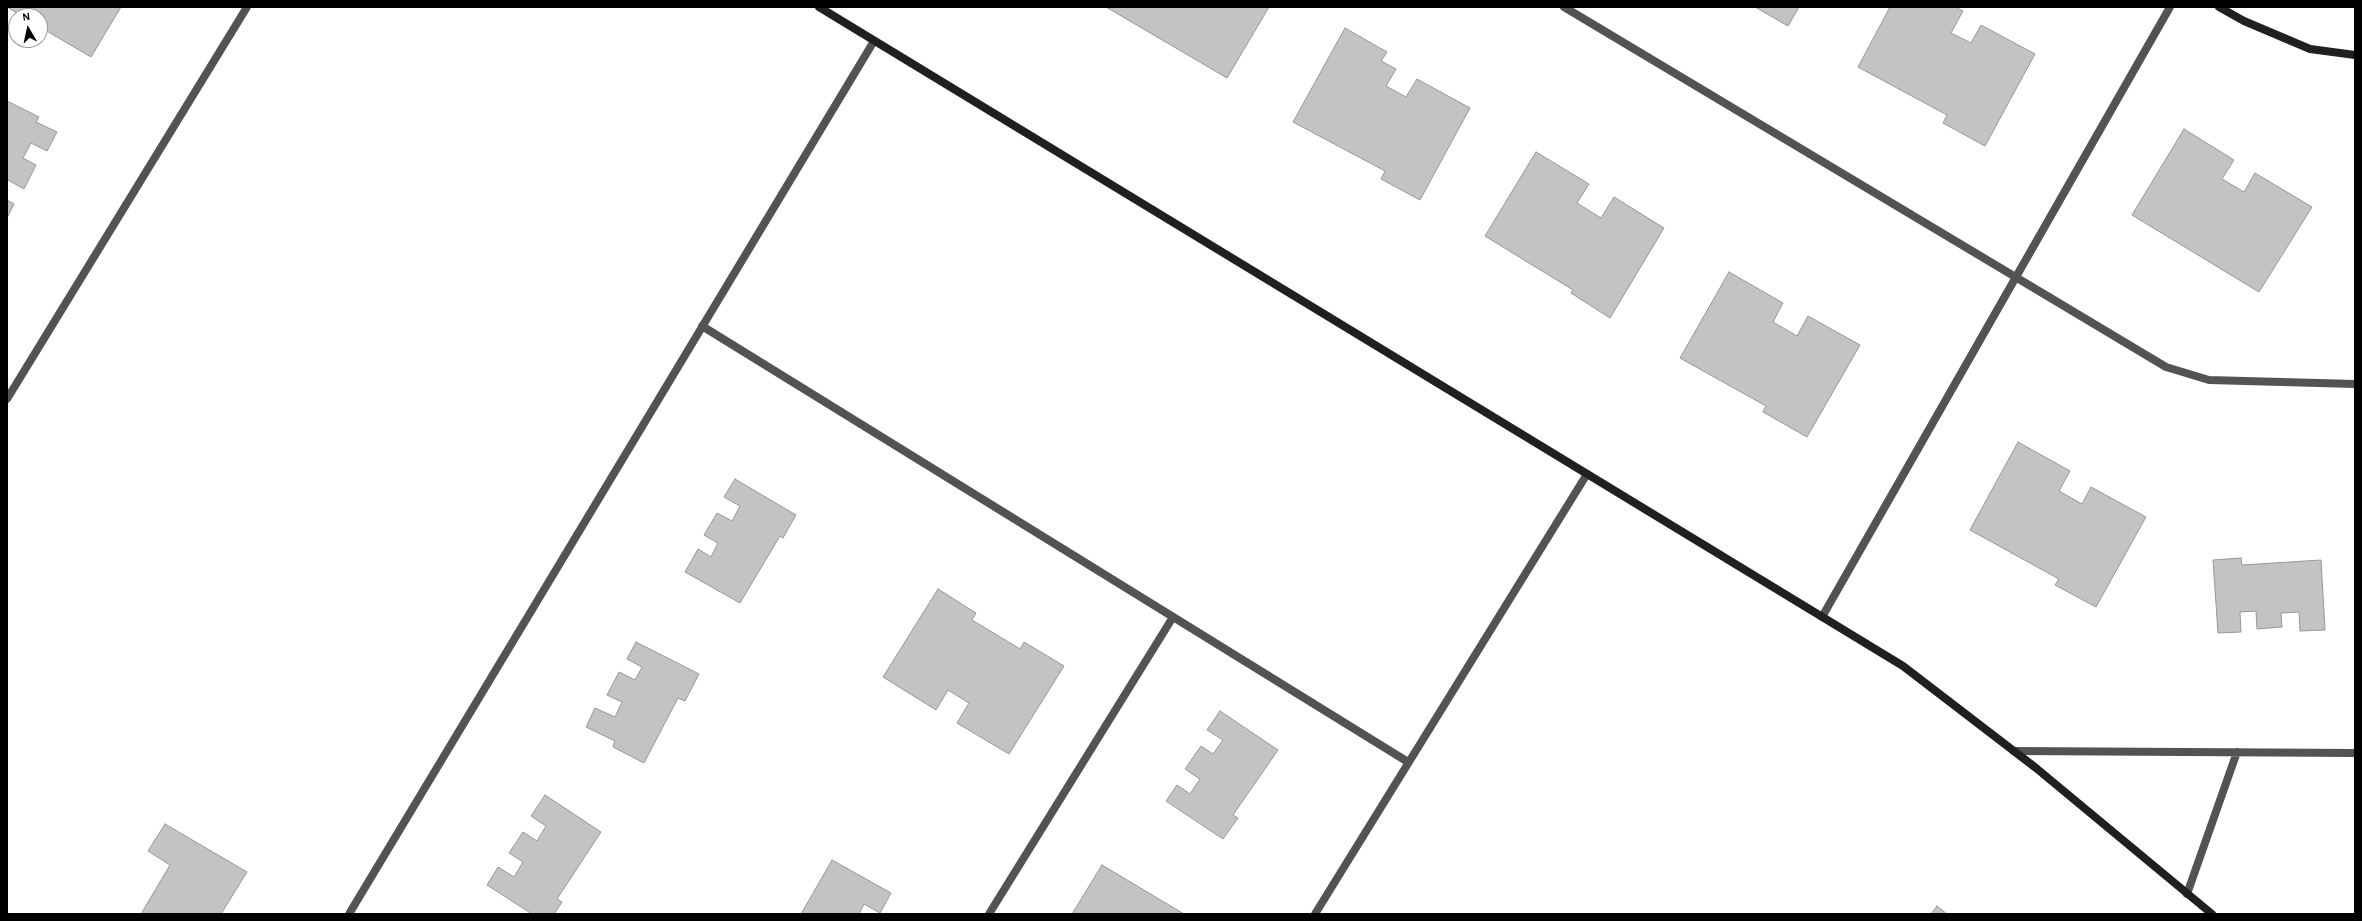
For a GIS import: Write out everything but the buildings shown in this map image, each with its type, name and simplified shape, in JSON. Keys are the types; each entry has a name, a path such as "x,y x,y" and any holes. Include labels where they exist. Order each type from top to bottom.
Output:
{"street":[{"path":"7,399 247,7"},
{"path":"818,7 1903,666 2014,751 2212,914"},
{"path":"1564,7 2166,367 2209,380 2355,384"},
{"path":"1822,617 2170,7"},
{"path":"2219,7 2244,21 2310,49 2355,55"},
{"path":"349,914 874,41"},
{"path":"702,326 1408,762"},
{"path":"1315,914 1586,474"},
{"path":"989,914 1173,617"},
{"path":"2014,751 2355,753"},
{"path":"2187,894 2237,752"}]}
